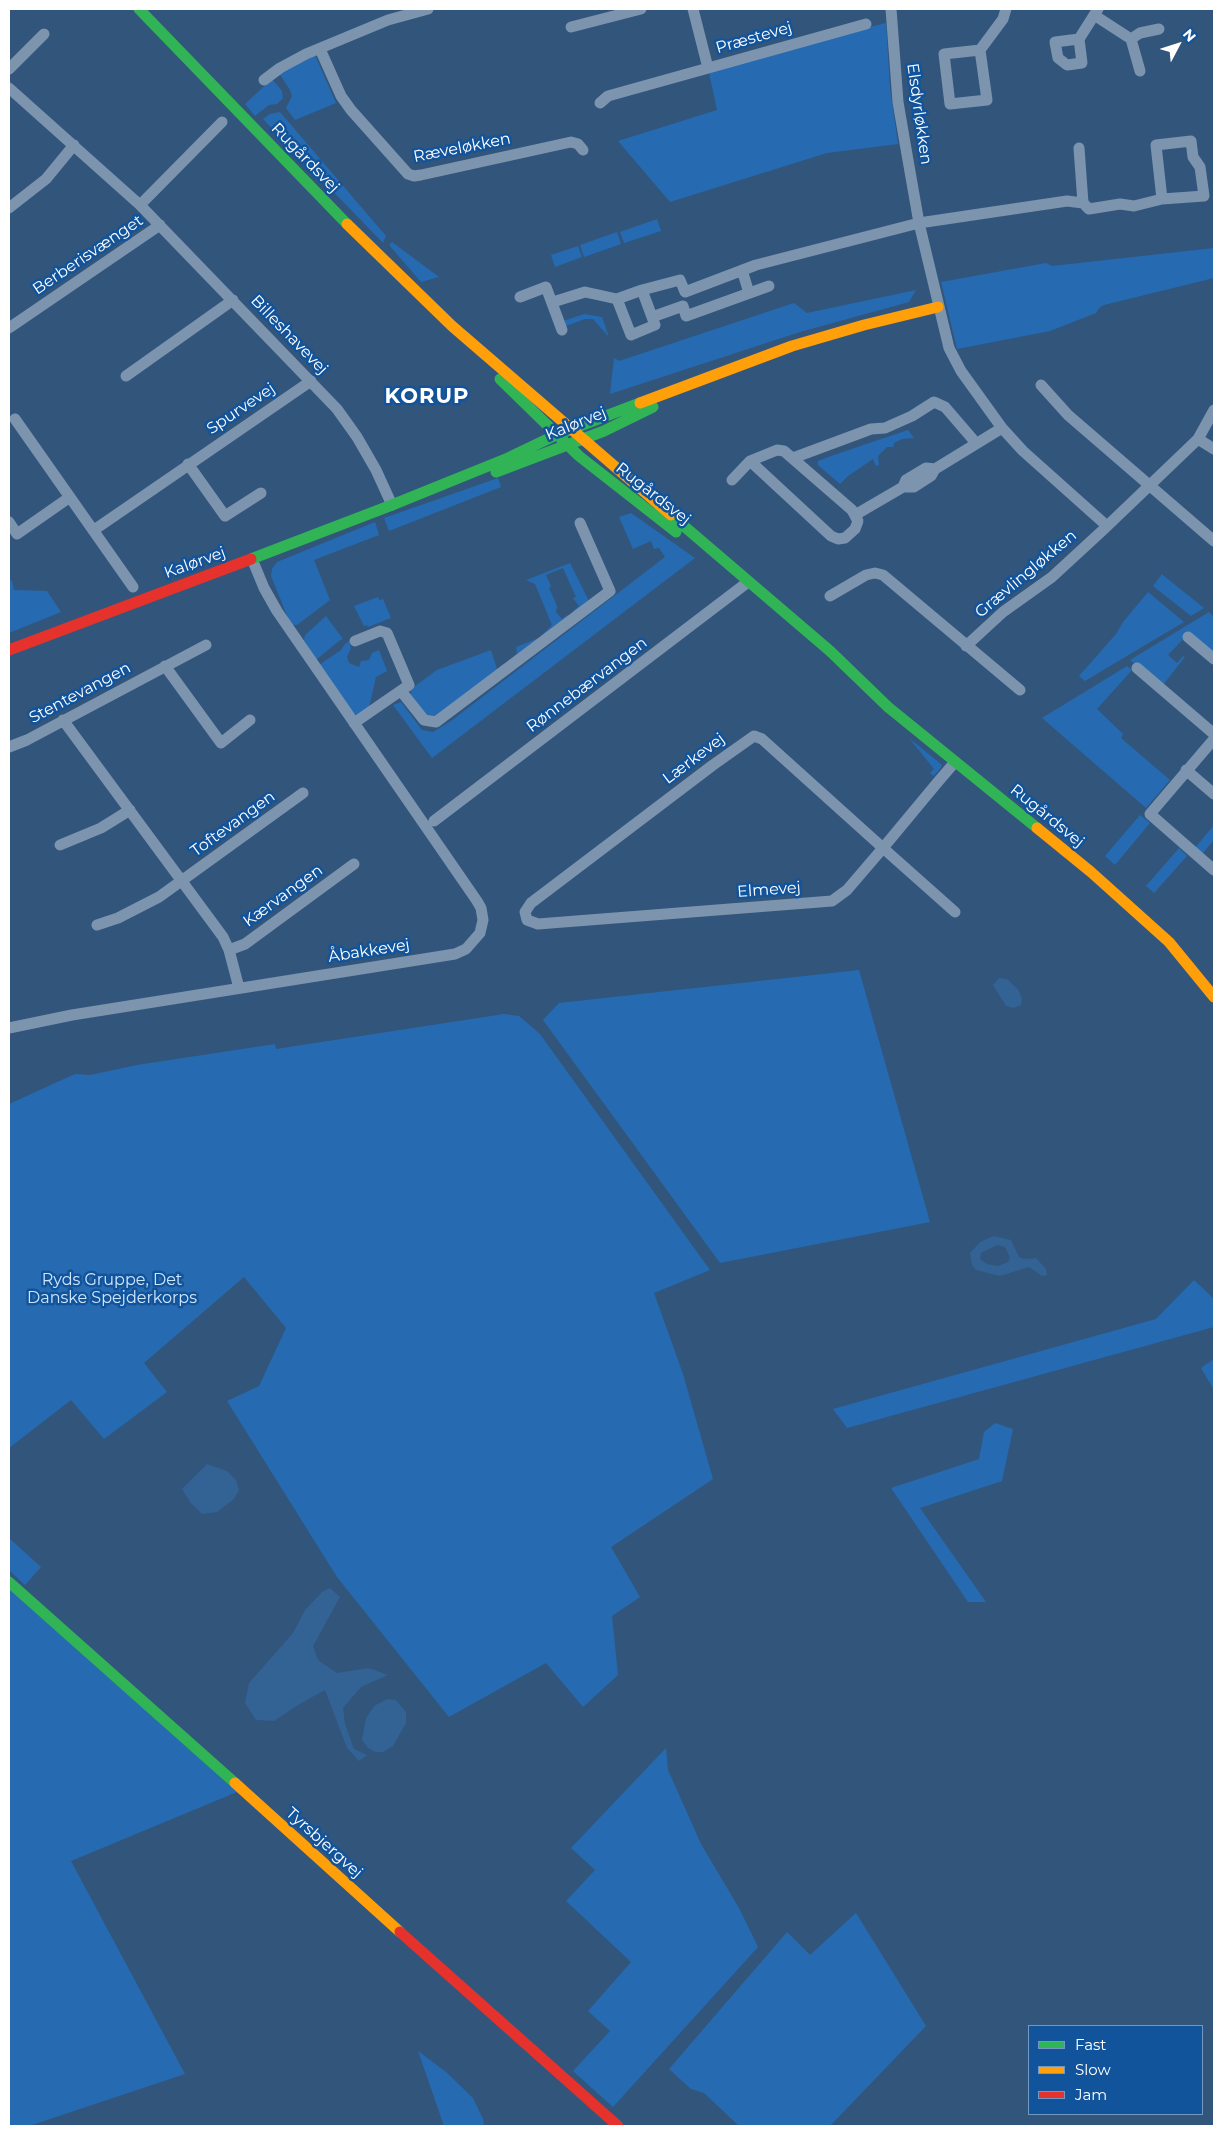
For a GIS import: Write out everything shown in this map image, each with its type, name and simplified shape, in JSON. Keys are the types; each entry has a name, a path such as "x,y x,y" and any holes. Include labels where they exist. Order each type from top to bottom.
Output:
{"street":[{"name":"Rugårdsvej","path":"139,9 377,256 576,442 628,496 830,651 849,671 954,762 1091,872 1174,948 1214,997"},
{"path":"264,80 286,64 320,49 388,20 428,9"},
{"path":"571,27 641,9"},
{"name":"Præstevej","path":"693,9 708,68"},
{"name":"Elsdyrløkken","path":"891,9 898,102 919,224 938,307"},
{"path":"980,50 1003,19 1006,9"},
{"path":"1079,39 1096,12 1131,39 1140,71"},
{"name":"Præstevej","path":"600,102 608,96 866,24"},
{"path":"1131,39 1140,33 1159,29"},
{"path":"9,69 44,34"},
{"name":"Ræveløkken","path":"320,49 341,96 351,110 408,174 414,176 421,175 571,142 578,144 583,150"},
{"name":"Elsdyrløkken","path":"980,50 987,100 950,104 944,54 980,50"},
{"name":"Billeshavevej","path":"9,88 140,205 337,409 357,436 376,470 392,505"},
{"path":"140,205 222,122"},
{"path":"553,302 585,292 617,299 680,280 685,292 742,270 919,224 1066,201 1083,203 1089,209 1120,204 1134,206 1162,200 1204,196 1200,167 1193,157 1191,141 1156,145 1162,200"},
{"path":"9,208 46,179 74,145"},
{"path":"1079,148 1083,203"},
{"name":"Berberisvænget","path":"9,328 160,225"},
{"path":"742,270 749,293"},
{"path":"652,318 683,306 686,316 769,286"},
{"path":"520,297 546,287 562,330"},
{"path":"617,299 631,335 655,325 642,290"},
{"path":"126,376 233,300"},
{"path":"938,307 949,348 961,372 1002,428 1023,451 1107,526"},
{"name":"Kalørvej","path":"9,650 392,505 508,458 565,432 792,346 864,325 938,307"},
{"name":"Rugårdsvej","path":"452,326 481,360 576,442 640,489 745,584"},
{"name":"Kalørvej","path":"392,505 508,469 576,442 638,416 709,377"},
{"name":"Spurvevej","path":"94,530 311,381"},
{"path":"1041,385 1068,415 1214,541"},
{"path":"793,458 870,429 885,428 912,416 934,402 945,407 976,444"},
{"name":"Grævlingløkken","path":"966,646 1003,612 1052,577 1107,526 1198,439 1214,410"},
{"path":"15,419 133,587"},
{"path":"855,515 903,487 906,480 926,468 935,469 1002,428"},
{"path":"608,429 603,436 603,442 640,489"},
{"path":"1198,439 1214,449"},
{"path":"576,442 649,504 669,518 674,518"},
{"path":"732,480 750,461 777,450 784,451 855,515 858,524 852,534 841,539 831,536 750,461"},
{"path":"188,464 223,516 228,516 261,493"},
{"path":"9,522 17,534 70,497"},
{"path":"401,691 424,720 436,722 610,590 580,523"},
{"name":"Åbakkevej","path":"9,1028 72,1015 455,954 466,949 480,933 483,920 481,908 477,900 267,595 252,559"},
{"path":"830,596 866,575 879,573 1020,690"},
{"name":"Rønnebærvangen","path":"434,821 745,584"},
{"path":"354,723 409,686 387,633 380,631 355,641"},
{"path":"1188,637 1214,659"},
{"name":"Stentevangen","path":"9,746 27,740 206,645"},
{"path":"165,666 221,742 250,720"},
{"path":"1137,668 1214,734"},
{"path":"63,720 223,937 229,950 238,988"},
{"name":"Lærkevej","path":"525,916 528,906 754,736 762,739 883,848"},
{"path":"1214,739 1150,814 1214,870"},
{"name":"Elmevej","path":"525,916 533,923 538,924 828,902 843,895 954,762"},
{"path":"1186,770 1214,794"},
{"name":"Toftevangen","path":"97,925 139,908 181,881 303,793"},
{"path":"437,803 444,814"},
{"path":"60,845 101,828 130,810"},
{"path":"883,848 955,912"},
{"name":"Kærvangen","path":"229,950 245,944 354,864"},
{"name":"Tyrsbjergvej","path":"9,1582 618,2126"}],"green space":[{"path":"886,23 890,88 898,144 827,153 670,202 618,141 717,110 708,68"},
{"path":"315,55 336,103 295,120 286,108 292,96 290,90 279,73"},
{"path":"272,79 282,91 283,98 277,104 269,105 255,116 245,104"},
{"path":"280,112 386,236 383,243 263,119 270,114"},
{"path":"657,219 661,231 624,243 620,232"},
{"path":"617,232 621,244 584,257 580,245"},
{"path":"392,242 439,277 421,282 389,245"},
{"path":"578,246 582,257 555,267 551,255"},
{"path":"1214,248 1214,278 1104,305 1096,313 1050,331 957,349 941,282 1046,263 1052,266"},
{"path":"916,290 909,302 800,332 610,394 614,358 619,361 794,303 807,313"},
{"path":"584,314 602,317 609,337 593,319 585,319 566,326 563,321"},
{"path":"908,430 914,438 902,439 894,443 893,447 887,447 878,456 879,465 876,466 873,459 848,476 840,484 818,465 818,461"},
{"path":"498,478 501,487 389,531 384,518"},
{"path":"631,513 695,558 432,758 393,705 401,702 422,730 433,732 451,721 665,557 659,548 654,549 651,541 633,549 619,517"},
{"path":"375,522 379,535 314,560 330,600 297,625 291,625 271,576 272,569 277,562"},
{"path":"570,563 589,601 574,612 579,606 573,598 576,597 563,568 546,575 551,586 549,588 557,606 556,612 562,619 567,615 569,617 517,654 516,647 539,638 552,625 535,584 526,580"},
{"path":"1162,574 1204,608 1191,616 1153,586"},
{"path":"9,579 12,581 14,590 47,591 61,612 9,633"},
{"path":"1148,592 1184,622 1085,681 1079,676 1116,634 1123,622"},
{"path":"378,597 379,600 383,599 391,618 368,627 367,625 364,626 354,606"},
{"path":"1209,612 1214,617 1214,655 1189,633 1168,655 1177,663 1183,656 1185,657 1162,686 1130,660"},
{"path":"326,616 343,639 315,659 304,640 305,635"},
{"path":"349,641 351,648 347,657 349,663 359,667 361,661 369,660 372,653 379,650 387,671 376,677 369,708 356,715 352,713 319,665 341,650"},
{"path":"491,650 497,669 503,664 502,667 435,717 426,715 411,695 411,689 437,670"},
{"path":"1127,666 1132,670 1097,709 1123,734 1121,738 1170,780 1146,808 1042,718"},
{"path":"909,738 941,764 942,766 934,776 930,773 934,769"},
{"path":"1140,815 1150,823 1115,865 1105,856"},
{"path":"1214,825 1214,840 1202,854 1195,848"},
{"path":"1179,848 1187,856 1154,893 1146,886"},
{"path":"859,970 930,1222 720,1263 543,1020 559,1003"},
{"name":"Ryds Gruppe, Det Danske Spejderkorps","path":"504,1014 519,1016 540,1034 710,1270 654,1293 683,1374 713,1479 611,1547 640,1597 612,1616 618,1675 583,1707 546,1663 449,1717 337,1577 227,1401 259,1386 286,1328 244,1277 144,1363 167,1392 104,1439 71,1400 9,1448 9,1104 75,1074 90,1075 137,1065 275,1044 276,1049"},
{"path":"1194,1280 1214,1299 1214,1327 847,1428 833,1409 1156,1319"},
{"path":"1214,1359 1214,1390 1201,1368"},
{"path":"995,1423 1013,1429 1002,1481 920,1508 986,1602 968,1602 891,1488 979,1459 984,1432"},
{"path":"9,1538 41,1567 25,1585 9,1570"},
{"path":"9,1588 237,1792 71,1861 185,2074 29,2126 9,2126"},
{"path":"666,1748 668,1770 701,1844 739,1908 758,1947 613,2107 573,2071 610,2031 588,2011 631,1962 566,1901 595,1870 571,1848"},
{"path":"856,1913 926,2026 830,2126 739,2126 704,2093 691,2089 669,2069 787,1932 810,1955"},
{"path":"418,2051 446,2072 473,2098 483,2119 484,2126 444,2126"}],"shaded area":[{"path":"999,978 1007,979 1018,989 1022,999 1021,1005 1014,1008 1006,1006 993,985"},
{"path":"994,1236 1011,1240 1019,1257 1024,1259 1036,1258 1046,1269 1047,1275 1042,1276 1029,1267 1000,1276 976,1270 972,1265 970,1253 980,1242","holes":["997,1245 1005,1247 1010,1258 1008,1262 998,1266 987,1264 980,1259 981,1253"]},
{"path":"207,1464 227,1471 236,1480 239,1490 234,1499 217,1512 202,1514 190,1502 182,1489"},
{"path":"330,1588 340,1597 313,1646 318,1660 337,1673 369,1668 388,1675 361,1687 343,1708 345,1724 354,1749 367,1755 359,1761 347,1748 325,1690 274,1721 256,1720 245,1703 249,1683 293,1633 305,1610 322,1592"},
{"path":"387,1699 396,1700 406,1712 406,1723 393,1746 383,1752 375,1752 368,1748 362,1740 366,1718 374,1706"}],"traffic: fast":[{"path":"139,9 347,224"},
{"path":"500,379 579,456 676,532"},
{"path":"251,559 392,505 508,458 556,435 640,403"},
{"path":"496,472 604,431 653,407"},
{"path":"671,515 830,651 888,707 1037,828"},
{"path":"9,1582 235,1783"}],"traffic: slow":[{"path":"347,224 452,326 671,515"},
{"path":"640,403 792,346 864,325 938,307"},
{"path":"1037,828 1091,872 1169,942 1214,997"},
{"path":"235,1783 400,1932"}],"traffic: jam":[{"path":"9,650 251,559"},
{"path":"400,1932 618,2126"}],"district":[{"name":"KORUP","path":"427,397"}]}
